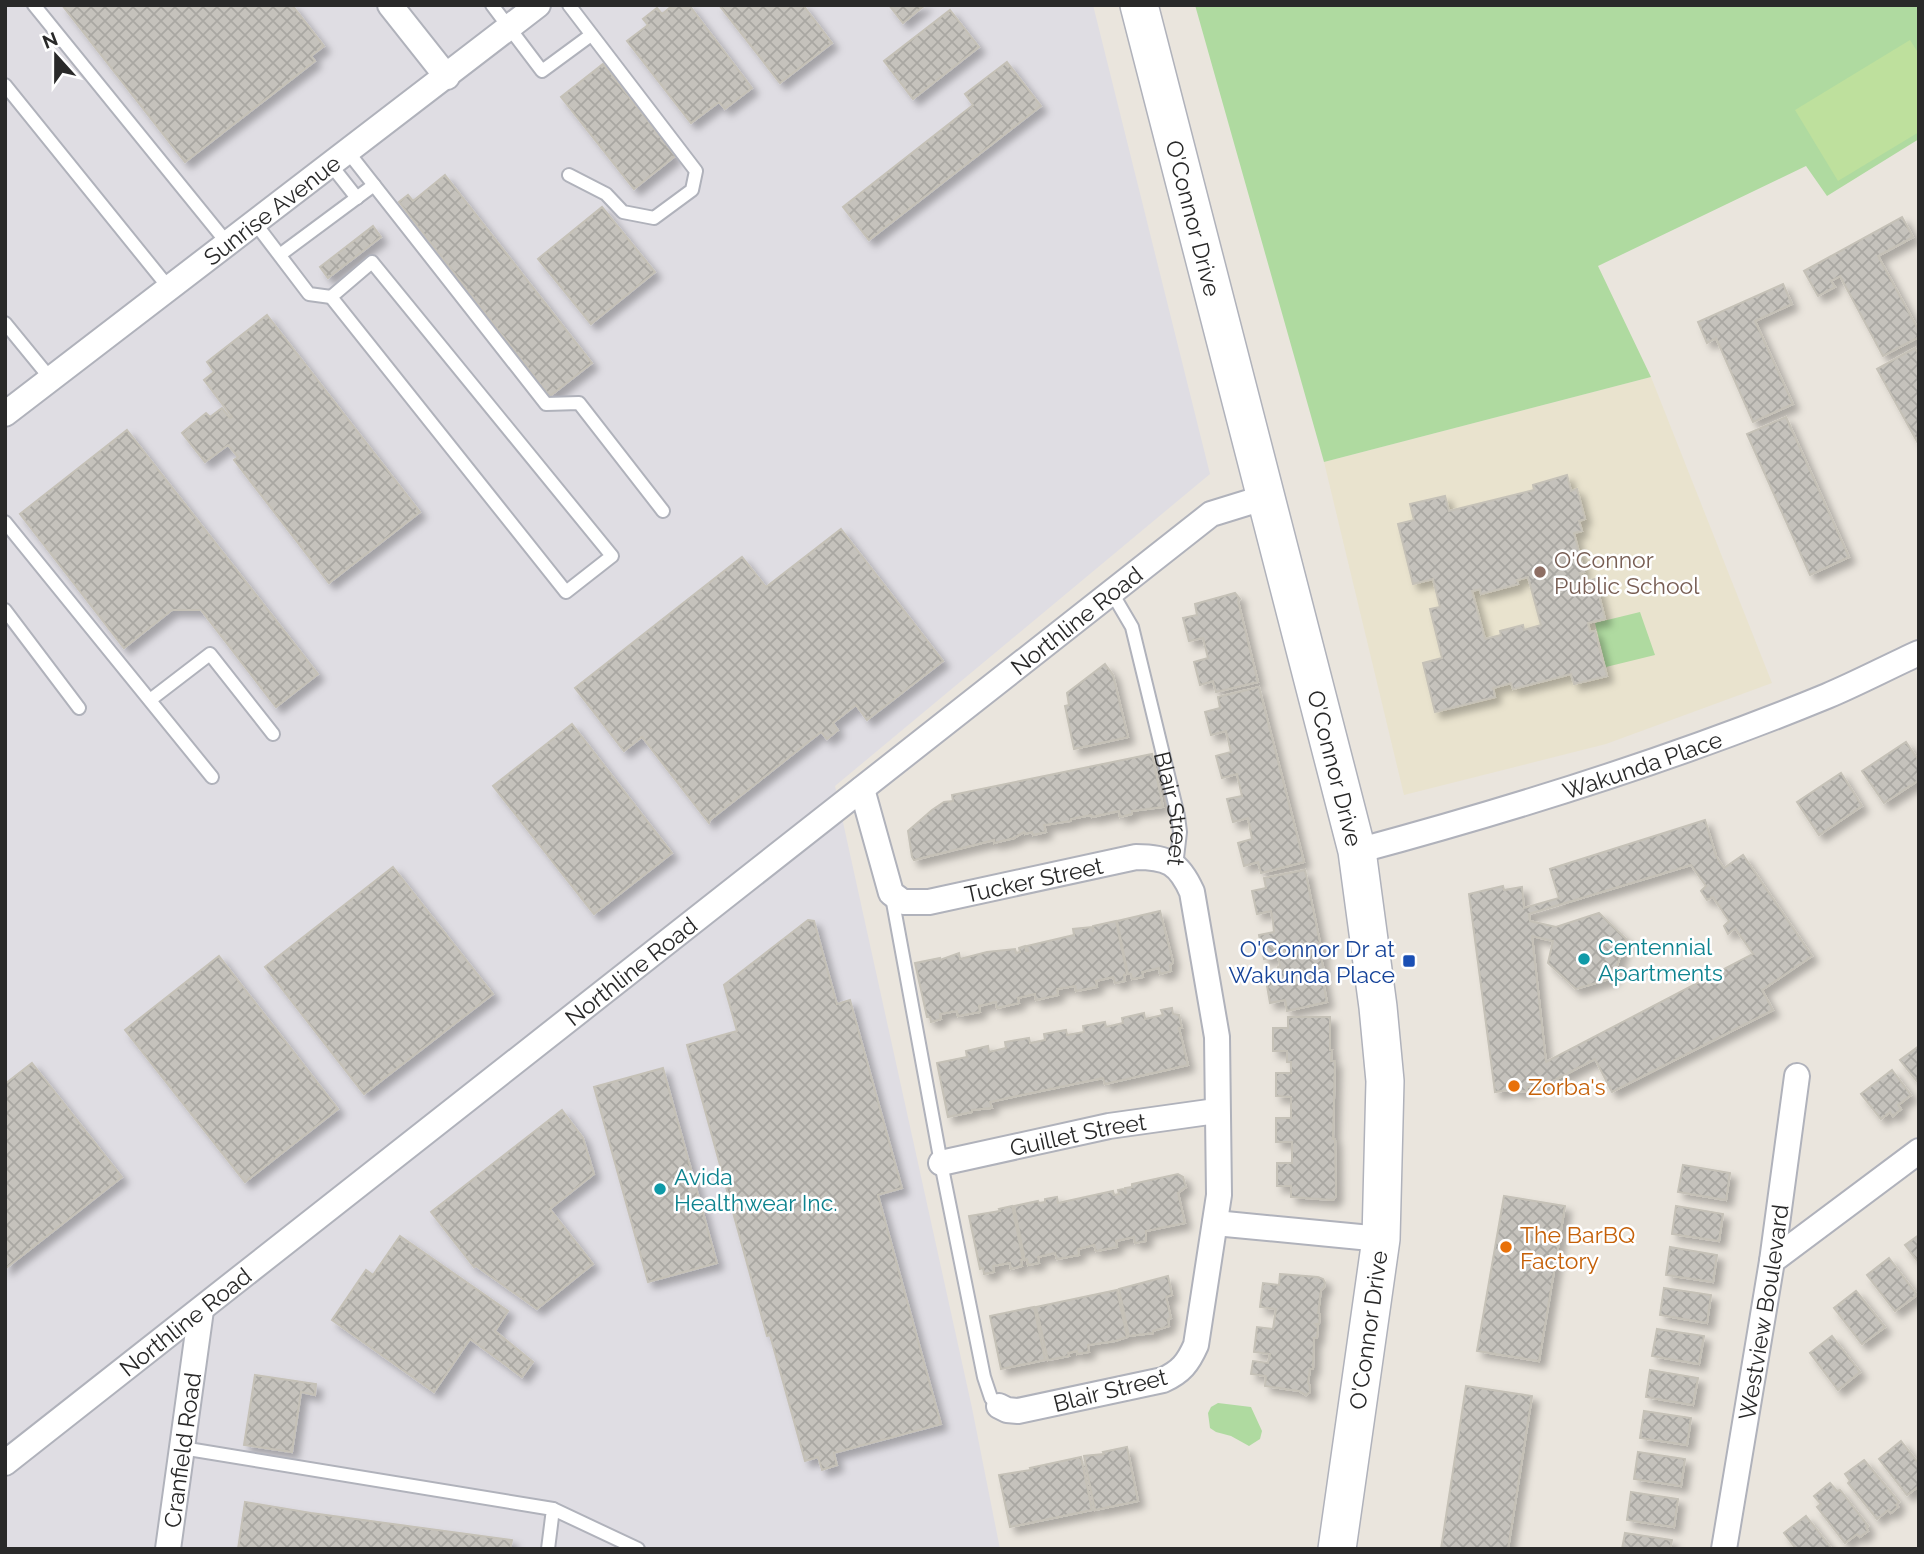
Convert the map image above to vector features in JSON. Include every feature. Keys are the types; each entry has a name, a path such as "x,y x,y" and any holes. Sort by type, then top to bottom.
{"main road":[{"name":"O'Connor Drive","path":"1139,5 1357,851 1378,1007 1385,1081 1381,1239 1337,1549"}],"street":[{"path":"390,5 447,77"},
{"name":"Sunrise Avenue","path":"5,414 538,5"},
{"name":"Northline Road","path":"5,1463 1211,514 1266,498"},
{"name":"Wakunda Place","path":"1357,851 1556,795 1672,756 1829,695 1919,653"},
{"name":"Blair Street","path":"862,789 891,893"},
{"name":"Tucker Street","path":"891,893 903,902 929,902 1136,857 1164,859 1176,866"},
{"name":"Blair Street","path":"999,1406 1018,1411 1163,1380 1177,1374 1186,1365 1196,1345 1219,1195 1217,1037 1192,892 1186,878 1176,866"},
{"name":"Westview Boulevard","path":"1724,1549 1772,1261 1797,1076"},
{"name":"Guillet Street","path":"940,1163 1134,1122 1216,1111"},
{"path":"1772,1261 1919,1151"},
{"path":"1215,1223 1381,1239"},
{"name":"Cranfield Road","path":"168,1549 201,1310"}],"lane":[{"path":"34,5 228,244"},
{"path":"492,5 542,71 591,35"},
{"path":"569,5 696,171 692,190 654,218 623,212 607,194 569,175"},
{"path":"5,85 169,288"},
{"path":"340,159 374,185 546,404 579,402 663,511"},
{"path":"340,159 357,198"},
{"path":"281,254 374,185"},
{"path":"255,223 309,294 331,297 566,592 612,556 372,262 331,297"},
{"path":"5,324 51,379"},
{"path":"5,522 212,777"},
{"name":"Blair Street","path":"1112,593 1132,627 1178,816 1180,832 1176,866"},
{"path":"5,610 79,708"},
{"path":"150,700 210,654 273,734"},
{"name":"Blair Street","path":"891,893 940,1163 984,1377 991,1398 999,1406"},
{"path":"182,1448 553,1509 638,1549"},
{"path":"548,1549 553,1509"}],"shaded area":[{"path":"5,5 1093,5 1210,474 835,786 972,1408 1000,1549 5,1549"},
{"name":"O'Connor Public School","path":"1651,377 1772,683 1606,744 1404,795 1324,462"}],"green space":[{"path":"1195,5 1919,5 1919,139 1827,196 1806,166 1598,266 1651,377 1324,462"},
{"path":"1910,40 1919,54 1919,132 1838,181 1795,110"},
{"path":"1640,612 1655,655 1606,667 1595,623"},
{"path":"1218,1403 1251,1407 1262,1431 1260,1439 1249,1446 1210,1428 1208,1413 1211,1407"}],"building":[{"path":"62,5 292,5 324,46 311,56 315,61 185,162"},
{"path":"673,5 689,5 752,88 725,109 719,102 691,123 627,41 648,25 643,19 657,8 662,14"},
{"path":"719,5 803,5 832,43 780,83"},
{"path":"889,5 925,5 903,23"},
{"path":"950,10 979,47 913,99 884,61"},
{"path":"1007,62 1041,106 869,240 843,207 973,105 965,94"},
{"path":"603,64 675,156 634,189 561,97"},
{"path":"445,175 592,363 550,396 399,202 408,195 413,201"},
{"path":"602,207 655,272 591,324 538,259"},
{"path":"1902,217 1913,237 1878,256 1919,331 1919,337 1883,356 1840,276 1831,281 1835,287 1818,296 1804,271"},
{"path":"373,226 381,237 328,278 320,267"},
{"path":"1783,284 1792,304 1755,321 1793,404 1753,422 1716,338 1707,343 1698,322"},
{"path":"267,315 420,512 329,583 234,460 238,457 228,445 205,462 182,433 206,413 210,417 222,408 232,417 204,380 214,372 207,362"},
{"path":"1915,348 1919,355 1919,445 1877,369"},
{"path":"1786,417 1849,557 1810,575 1747,434"},
{"path":"127,430 318,674 276,707 201,610 172,610 124,648 20,514"},
{"path":"1567,475 1571,491 1577,489 1585,519 1579,521 1582,531 1574,533 1584,572 1580,573 1583,582 1595,579 1605,619 1588,623 1590,632 1595,631 1607,676 1574,684 1571,674 1513,689 1511,683 1493,688 1495,697 1435,712 1423,663 1442,658 1430,609 1440,607 1433,579 1413,584 1398,524 1414,520 1410,504 1445,496 1449,511 1534,490 1533,485","holes":["1528,577 1541,625 1524,630 1523,625 1500,631 1501,635 1485,639 1472,591 1480,589 1481,594 1518,584 1517,580"]},
{"path":"841,529 943,661 867,720 856,705 833,723 838,730 827,739 821,732 709,823 642,737 624,751 575,688 742,557 766,587"},
{"path":"1235,593 1240,599 1238,601 1258,682 1216,692 1213,681 1200,685 1194,662 1208,658 1203,638 1189,641 1183,618 1197,615 1195,604"},
{"path":"1105,664 1113,675 1128,737 1074,749 1065,706 1069,705 1067,693"},
{"path":"1259,687 1304,862 1261,873 1258,862 1244,866 1238,843 1252,839 1248,818 1233,822 1227,799 1242,796 1237,774 1222,778 1216,756 1231,752 1226,731 1211,735 1205,712 1220,708 1218,697"},
{"path":"572,724 672,853 594,914 493,786"},
{"path":"1906,742 1919,761 1919,780 1884,803 1862,771"},
{"path":"1152,754 1163,807 1132,811 1132,814 1120,817 1119,811 1092,817 1091,815 1044,825 1046,832 1033,835 1032,832 1024,832 1014,838 994,843 994,840 914,860 912,857 908,831 944,802 953,801 952,795"},
{"path":"1841,773 1862,806 1819,835 1797,802"},
{"name":"Centennial Apartments","path":"1705,820 1716,856 1724,868 1743,855 1812,956 1762,990 1773,1010 1612,1092 1595,1059 1547,1084 1527,1087 1527,1091 1516,1092 1515,1089 1495,1092 1469,894 1503,886 1504,890 1522,887 1524,908 1559,898 1550,869","holes":["1691,865 1706,886 1701,891 1707,900 1713,897 1729,921 1724,926 1728,934 1735,928 1753,954 1546,1062 1532,936 1553,941 1548,963 1576,989 1613,978 1626,939 1599,913 1556,927 1530,921 1529,914"]},
{"path":"393,867 493,994 364,1094 265,967"},
{"path":"1305,870 1323,957 1324,970 1321,971 1327,1002 1287,1011 1285,1000 1270,1003 1266,980 1280,978 1280,966 1278,956 1264,959 1259,935 1274,932 1273,922 1271,911 1257,914 1252,891 1266,888 1264,878"},
{"path":"1160,911 1173,962 1171,971 1160,974 1159,968 1142,972 1143,977 1132,979 1131,974 1128,974 1117,921"},
{"path":"808,920 814,921 837,1004 850,1000 902,1188 878,1195 941,1424 834,1453 837,1465 822,1470 818,1457 805,1461 770,1335 767,1336 687,1045 737,1031 724,985"},
{"path":"1116,921 1127,974 1124,975 1125,981 1115,983 1113,977 1096,981 1097,987 1076,991 1075,986 1057,989 1058,995 1036,1000 1035,994 1018,998 1019,1003 997,1008 996,1002 979,1006 980,1012 958,1016 957,1011 940,1014 941,1019 931,1022 930,1017 927,1017 915,963 940,960 959,953 960,959 1015,949 1016,953 1020,952 1019,948 1025,946 1028,951 1027,946 1074,935 1073,929 1092,927 1093,932 1093,926"},
{"path":"219,956 338,1109 245,1182 125,1030"},
{"path":"1172,1008 1173,1014 1179,1015 1182,1028 1179,1028 1188,1065 1105,1084 1103,1078 1017,1096 990,1102 992,1108 948,1117 937,1063 967,1057 966,1051 988,1046 989,1052 1006,1048 1005,1042 1029,1038 1030,1043 1045,1040 1044,1034 1066,1030 1067,1035 1084,1032 1083,1026 1105,1022 1106,1027 1123,1023 1122,1018 1144,1013 1145,1019 1163,1015 1161,1010"},
{"path":"1288,1017 1330,1017 1331,1061 1335,1061 1333,1139 1336,1196 1333,1200 1291,1197 1291,1186 1277,1186 1277,1163 1292,1163 1292,1142 1276,1142 1276,1118 1291,1118 1291,1097 1276,1096 1276,1073 1291,1073 1291,1062 1287,1062 1287,1051 1273,1051 1273,1028 1288,1028"},
{"path":"1919,1046 1919,1084 1900,1060"},
{"path":"32,1063 122,1177 5,1269 5,1084"},
{"name":"Avida Healthwear Inc.","path":"663,1068 717,1263 648,1282 594,1087"},
{"path":"1892,1070 1911,1095 1898,1105 1901,1109 1893,1116 1890,1112 1881,1119 1861,1094"},
{"path":"562,1110 583,1138 594,1174 550,1209 593,1264 537,1309 474,1267 431,1212"},
{"path":"1683,1165 1730,1173 1726,1200 1678,1192"},
{"path":"1178,1174 1183,1177 1186,1187 1178,1193 1185,1223 1146,1231 1146,1241 1135,1243 1134,1237 1116,1241 1117,1247 1096,1251 1094,1245 1078,1249 1079,1255 1057,1259 1055,1253 1038,1257 1039,1263 1028,1265 1027,1259 1025,1260 1014,1206 1045,1202 1045,1199 1057,1197 1058,1203 1113,1191 1114,1195 1123,1189 1126,1194 1125,1188 1132,1187 1132,1184"},
{"path":"1504,1196 1565,1206 1539,1361 1477,1351"},
{"path":"1012,1206 1022,1266 1011,1269 1010,1263 993,1266 994,1272 984,1274 983,1268 980,1269 969,1216 1000,1211 999,1209"},
{"path":"1676,1206 1723,1214 1719,1241 1672,1234"},
{"path":"1919,1235 1919,1263 1905,1245"},
{"path":"400,1236 508,1311 495,1331 533,1362 522,1377 470,1339 434,1392 332,1320 366,1270 373,1275"},
{"path":"1670,1247 1717,1255 1713,1282 1666,1275"},
{"path":"1889,1258 1917,1295 1895,1311 1867,1275"},
{"path":"1280,1274 1318,1277 1325,1283 1321,1290 1319,1324 1316,1324 1317,1338 1314,1338 1313,1369 1310,1369 1308,1383 1310,1392 1306,1395 1299,1391 1265,1386 1266,1376 1251,1374 1253,1361 1268,1363 1270,1354 1254,1352 1257,1327 1273,1329 1276,1309 1260,1307 1263,1283 1279,1285"},
{"path":"1168,1276 1172,1295 1166,1297 1171,1318 1168,1319 1169,1326 1153,1333 1129,1336 1119,1289"},
{"path":"1664,1288 1711,1295 1707,1323 1660,1315"},
{"path":"1117,1290 1127,1337 1088,1345 1089,1352 1077,1354 1077,1351 1068,1353 1069,1356 1048,1360 1036,1307"},
{"path":"1856,1291 1885,1327 1862,1344 1834,1308"},
{"path":"1034,1307 1045,1360 1001,1369 990,1316"},
{"path":"1657,1329 1704,1336 1699,1364 1652,1356"},
{"path":"1832,1336 1860,1372 1838,1390 1810,1353"},
{"path":"1650,1370 1698,1378 1693,1405 1646,1397"},
{"path":"255,1375 316,1384 315,1395 301,1392 292,1452 244,1445"},
{"path":"1466,1386 1532,1396 1508,1549 1441,1549"},
{"path":"1644,1411 1691,1418 1687,1445 1640,1438"},
{"path":"1901,1441 1919,1464 1919,1486 1907,1495 1879,1459"},
{"path":"1127,1447 1138,1501 1095,1510 1084,1456 1104,1454 1103,1452"},
{"path":"1638,1452 1685,1459 1681,1486 1634,1479"},
{"path":"1081,1457 1092,1510 1010,1527 999,1475"},
{"path":"1864,1460 1899,1502 1896,1505 1898,1507 1891,1513 1888,1510 1877,1519 1848,1483 1850,1481 1845,1474"},
{"path":"1830,1483 1837,1491 1840,1490 1868,1526 1868,1531 1860,1537 1857,1534 1845,1543 1817,1507 1821,1504 1814,1496"},
{"path":"1631,1492 1678,1499 1674,1527 1627,1520"},
{"path":"245,1502 512,1540 510,1549 238,1549"},
{"path":"1806,1516 1832,1549 1796,1549 1784,1533"},
{"path":"1625,1533 1672,1540 1670,1549 1622,1549"}],"place":[{"name":"O'Connor Public School","path":"1540,572"},
{"name":"Centennial Apartments","path":"1584,959"},
{"name":"O'Connor Dr at Wakunda Place","path":"1409,961"},
{"name":"Zorba's","path":"1514,1086"},
{"name":"Avida Healthwear Inc.","path":"660,1189"},
{"name":"The BarBQ Factory","path":"1506,1247"}]}
